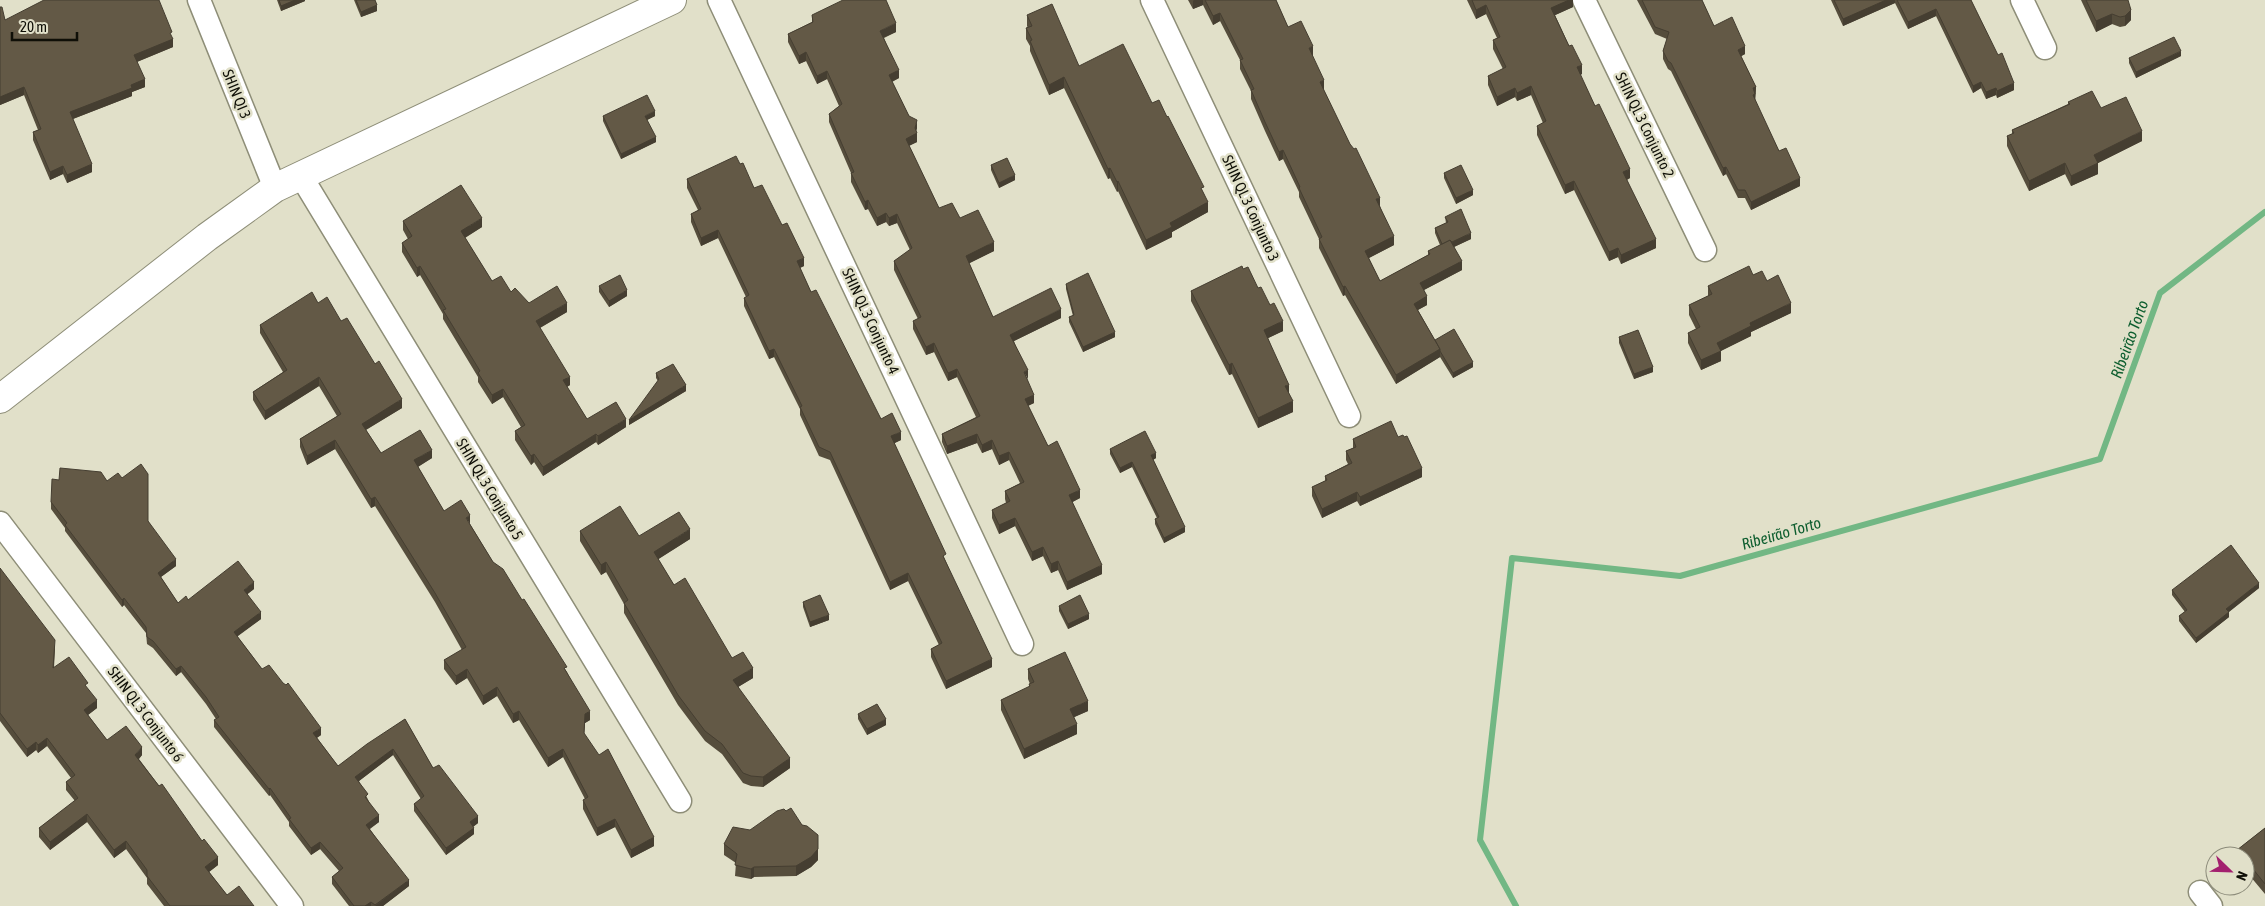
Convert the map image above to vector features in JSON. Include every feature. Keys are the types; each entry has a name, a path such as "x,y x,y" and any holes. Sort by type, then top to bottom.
{"street":[{"name":"SHIN QI 3","path":"199,0 275,188"},
{"path":"0,399 207,237 275,188 672,0"},
{"name":"SHIN QL 3 Conjunto 4","path":"719,0 1022,644"},
{"name":"SHIN QL 3 Conjunto 3","path":"1152,0 1349,416"},
{"name":"SHIN QL 3 Conjunto 2","path":"1584,0 1705,250"},
{"path":"2022,0 2045,48"},
{"name":"SHIN QL 3 Conjunto 5","path":"301,176 680,801"},
{"name":"SHIN QL 3 Conjunto 6","path":"0,523 292,906"}],"building":[{"path":"44,0 159,0 173,39 134,55 145,79 131,85 132,88 70,112 92,164 67,175 63,166 50,172 33,132 41,129 24,87 0,97 0,7 2,7 5,20"},
{"path":"279,0 295,0 281,6"},
{"path":"356,0 375,0 377,5 361,12"},
{"path":"843,0 886,0 896,23 880,31 899,70 889,75 909,116 917,120 915,128 917,133 906,139 939,208 952,203 960,218 978,210 994,242 966,256 993,317 1051,288 1061,309 1010,335 1028,370 1024,372 1034,395 1025,399 1048,446 1057,441 1080,490 1069,495 1102,565 1067,582 1058,561 1051,564 1043,547 1032,552 1015,518 999,525 992,510 1010,501 1005,491 1024,482 1009,452 999,456 992,440 982,445 977,434 947,446 942,434 980,416 957,369 948,373 934,343 926,347 913,321 921,317 894,261 912,248 897,214 889,218 886,213 877,218 868,200 865,202 851,173 854,172 829,114 842,104 827,71 817,76 806,52 799,56 788,34 813,22 812,15"},
{"path":"1205,0 1276,0 1288,27 1301,21 1313,46 1309,48 1324,80 1320,82 1350,144 1354,149 1356,148 1380,198 1376,199 1394,236 1365,251 1380,281 1430,254 1428,251 1450,240 1462,261 1420,283 1427,296 1414,304 1440,349 1396,375 1345,286 1343,287 1319,239 1322,237 1283,150 1279,152 1265,122 1251,90 1254,89 1240,60 1243,59 1220,13 1213,16"},
{"path":"1472,0 1569,0 1551,8 1569,46 1572,45 1582,65 1577,67 1595,106 1599,104 1630,169 1623,172 1656,239 1621,255 1618,248 1609,252 1574,181 1565,185 1537,126 1546,121 1531,86 1517,93 1515,88 1497,97 1488,76 1506,67 1493,40 1500,37 1486,5 1476,10"},
{"path":"1642,0 1702,0 1714,26 1732,17 1745,46 1738,50 1756,87 1753,88 1755,94 1753,95 1779,151 1786,148 1800,178 1751,202 1745,190 1738,190 1726,167 1723,168 1671,63 1663,51 1669,32 1655,27"},
{"path":"1834,0 1886,0 1843,19"},
{"path":"1897,0 1971,0 1998,55 2002,53 2014,83 1997,91 1996,88 1986,92 1981,82 1973,86 1936,9 1908,22"},
{"path":"2086,0 2128,0 2131,10 2125,16 2120,17 2112,14 2096,21"},
{"path":"1052,4 1079,66 1123,44 1152,103 1159,100 1204,187 1201,188 1208,202 1170,223 1172,227 1146,240 1118,181 1110,168 1108,169 1064,77 1049,85 1030,41 1032,40 1026,28 1032,26 1027,15"},
{"path":"2174,37 2181,51 2136,72 2129,58"},
{"path":"2092,91 2101,108 2126,97 2142,131 2094,155 2098,163 2071,176 2065,163 2029,181 2007,136 2014,133 2012,130 2070,104 2068,102"},
{"path":"647,95 655,111 645,116 656,137 621,154 603,116"},
{"path":"736,156 740,164 743,163 754,188 762,185 782,225 787,223 804,258 797,261 811,292 816,290 881,419 892,413 901,432 891,436 946,554 943,556 992,659 946,681 931,649 942,643 908,573 890,582 830,452 819,447 800,407 802,406 774,349 769,351 744,298 749,295 718,230 701,238 691,214 701,209 687,179"},
{"path":"1007,158 1015,175 999,183 991,165"},
{"path":"1461,165 1473,190 1456,198 1444,173"},
{"path":"461,185 482,218 461,231 492,281 501,276 511,292 515,288 529,303 557,286 567,303 536,321 570,377 563,380 587,419 616,402 626,419 598,436 596,434 543,467 534,454 531,456 515,431 525,425 503,389 492,395 478,373 480,371 443,310 446,309 420,266 417,268 402,243 412,236 403,221"},
{"path":"1461,209 1471,233 1452,242 1450,240 1442,244 1435,228 1448,222 1445,217"},
{"path":"1242,266 1243,269 1248,267 1258,288 1261,287 1270,305 1274,303 1283,321 1264,330 1289,385 1285,386 1293,401 1258,418 1232,363 1229,365 1191,291"},
{"path":"1749,266 1753,275 1762,271 1767,281 1778,275 1791,303 1750,323 1751,326 1717,343 1721,351 1701,360 1688,333 1700,327 1689,305 1712,294 1708,286"},
{"path":"1088,273 1115,332 1083,347 1069,317 1074,315 1066,284"},
{"path":"620,275 627,290 609,301 599,286"},
{"path":"312,292 318,303 327,297 341,321 347,318 375,364 379,361 402,399 362,424 381,453 420,430 432,450 414,460 444,511 461,500 470,515 466,518 493,562 503,569 567,667 564,668 590,711 585,714 584,733 599,755 608,749 654,837 631,850 615,819 597,828 583,800 588,797 563,749 548,758 519,711 513,714 497,687 483,696 467,669 456,676 444,660 466,647 435,593 375,497 371,499 335,440 307,456 300,439 341,414 319,377 265,411 253,392 287,370 260,325"},
{"path":"1454,329 1473,362 1453,373 1435,340"},
{"path":"1638,330 1653,367 1634,374 1619,337"},
{"path":"673,364 686,385 629,420 659,379 656,373"},
{"path":"1391,421 1398,437 1407,436 1422,468 1360,497 1357,492 1322,509 1312,487 1327,480 1325,476 1352,463 1346,451 1356,447 1353,439"},
{"path":"1145,431 1156,453 1151,455 1185,527 1164,538 1155,519 1159,517 1132,462 1120,468 1110,449"},
{"path":"141,464 148,474 148,521 176,559 158,573 178,603 186,596 188,600 238,561 254,582 244,590 261,612 234,632 262,669 269,665 283,683 286,685 288,683 321,728 313,733 338,766 405,719 433,768 439,765 478,816 470,822 474,828 446,848 414,804 424,796 393,749 355,777 368,794 365,797 379,815 366,825 409,880 375,905 371,902 365,906 354,906 332,877 343,868 320,842 311,848 289,819 291,818 270,788 214,720 219,717 206,697 181,666 176,669 153,641 147,637 146,627 124,598 122,600 65,525 67,523 51,502 52,479 59,480 60,468 101,472 107,481 118,473 122,478"},
{"path":"620,506 639,536 679,512 690,529 654,552 674,585 685,578 732,658 743,652 753,668 733,680 790,758 763,777 743,773 722,744 705,731 678,695 624,603 628,600 606,562 601,565 580,531"},
{"path":"2231,545 2259,583 2226,609 2229,612 2196,638 2179,616 2187,610 2172,590"},
{"path":"0,568 55,640 53,668 69,657 88,683 85,685 97,700 84,710 107,740 126,726 142,747 135,755 159,786 162,784 202,841 204,839 218,857 205,867 227,895 239,886 254,906 170,906 147,876 147,870 126,841 114,850 87,814 50,842 39,828 78,798 66,782 75,775 47,738 38,745 36,742 27,749 0,713"},
{"path":"820,595 829,615 810,622 803,602"},
{"path":"1080,595 1089,614 1068,624 1059,606"},
{"path":"1065,652 1088,701 1070,709 1077,724 1024,749 1001,700 1030,686 1029,684 1034,682 1028,669"},
{"path":"877,704 886,719 867,729 858,714"},
{"path":"791,808 802,825 807,826 818,835 818,849 811,857 796,866 754,867 751,869 735,865 737,854 724,844 733,827 750,830 777,811 784,809 786,811"},
{"path":"2265,828 2265,884 2255,872 2255,846 2242,846"}],"waterway":[{"name":"Ribeirão Torto","path":"1516,906 1480,840 1512,558 1680,576 2100,459 2160,293 2265,212"}]}
